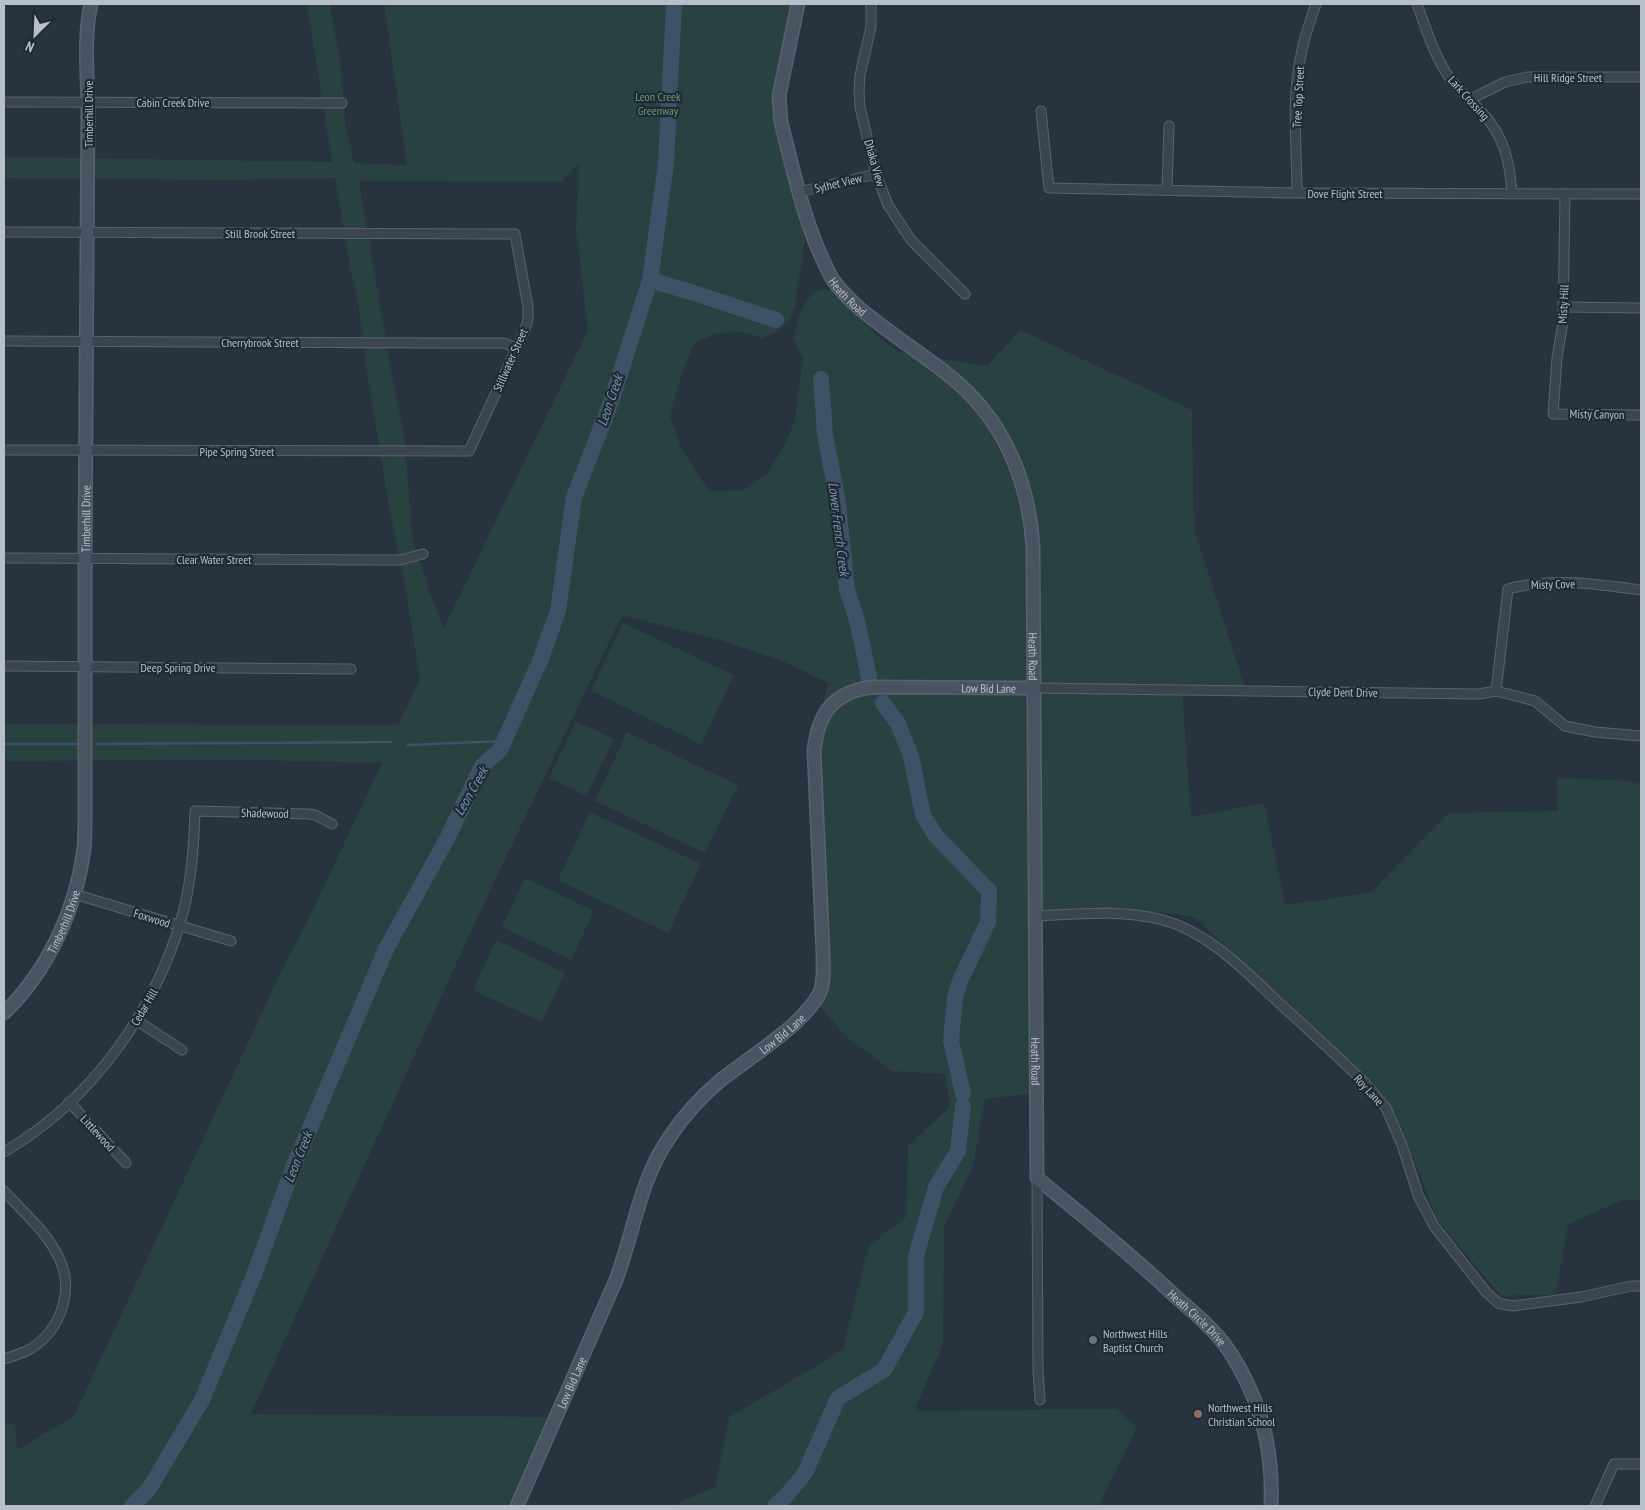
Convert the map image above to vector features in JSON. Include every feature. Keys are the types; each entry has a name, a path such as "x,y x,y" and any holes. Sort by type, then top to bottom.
{"street":[{"name":"Timberhill Drive","path":"4,1013 42,967 57,937 74,894 84,848 88,31 91,4"},
{"name":"Heath Road","path":"798,4 779,96 779,108 808,225 832,279 868,315 958,383 989,417 1013,457 1028,501 1033,556 1038,1360 1040,1400"},
{"name":"Dhaka View","path":"871,4 871,27 860,75 859,90 860,107 876,174 888,205 911,240 965,294"},
{"name":"Tree Top Street","path":"1297,193 1296,97 1298,72 1300,56 1316,4"},
{"name":"Lark Crossing","path":"1417,4 1440,64 1455,85 1488,119 1501,141 1510,165 1512,194"},
{"name":"Hill Ridge Street","path":"1469,100 1505,82 1527,77 1641,77"},
{"name":"Cabin Creek Drive","path":"4,102 342,103"},
{"name":"Dove Flight Street","path":"1041,111 1049,188 1297,193 1641,194"},
{"path":"1167,190 1169,126"},
{"name":"Sylhet View","path":"800,192 876,174"},
{"name":"Misty Hill","path":"1554,414 1556,366 1564,307 1565,194"},
{"name":"Still Brook Street","path":"4,232 515,234"},
{"name":"Stillwater Street","path":"469,452 526,324 528,307 515,234"},
{"path":"1564,307 1641,308"},
{"name":"Cherrybrook Street","path":"4,341 504,343 516,348"},
{"name":"Misty Canyon","path":"1554,414 1641,415"},
{"name":"Pipe Spring Street","path":"4,450 469,452"},
{"name":"Clear Water Street","path":"4,558 400,560 423,554"},
{"name":"Misty Cove","path":"1496,691 1508,589 1527,584 1594,583 1641,590"},
{"name":"Deep Spring Drive","path":"4,666 352,669"},
{"name":"Clyde Dent Drive","path":"1033,688 1479,694 1496,691 1535,701 1565,726 1595,732 1641,736"},
{"name":"Low Bid Lane","path":"517,1506 616,1280 625,1257 637,1208 657,1158 670,1136 705,1094 784,1032 810,1008 820,992 823,981 824,953 814,751 818,727 825,713 832,703 840,697 858,689 1033,688"},
{"name":"Shadewood","path":"195,811 308,814 315,815 332,824"},
{"name":"Cedar Hill","path":"4,1152 30,1136 70,1102 108,1062 146,1005 161,974 184,908 192,867 195,811"},
{"name":"Foxwood","path":"74,894 231,941"},
{"name":"Roy Lane","path":"1035,916 1104,913 1149,917 1195,933 1231,959 1379,1098 1394,1126 1418,1195 1434,1226 1486,1292 1498,1303 1512,1306 1581,1297 1631,1286 1641,1286"},
{"path":"136,1020 182,1050"},
{"name":"Littlewood","path":"70,1102 126,1163"},
{"name":"Heath Circle Drive","path":"1037,1178 1204,1321 1228,1349 1251,1391 1264,1428 1269,1453 1272,1506"},
{"path":"4,1191 47,1238 59,1256 66,1284 65,1299 61,1313 44,1339 18,1355 4,1358"},
{"path":"1595,1506 1614,1464 1641,1464"}],"green space":[{"name":"Leon Creek Greenway","path":"307,4 330,4 341,67 345,122 354,163 407,165 384,4 793,4 776,86 784,159 805,239 795,305 789,322 774,333 762,338 740,332 715,334 695,343 682,372 670,417 682,450 709,491 743,490 766,475 784,447 795,420 803,359 793,338 800,312 812,293 822,289 831,290 875,334 898,352 987,366 1020,330 1192,410 1194,529 1246,691 1182,690 1191,817 1264,803 1285,905 1370,893 1449,813 1558,811 1557,778 1617,780 1641,784 1641,1200 1622,1200 1568,1224 1556,1294 1501,1296 1437,1219 1403,1132 1383,1095 1195,917 1152,912 1035,916 1037,1093 985,1099 973,1166 944,1227 943,1344 914,1411 1117,1409 1137,1428 1099,1505 1101,1506 675,1506 684,1500 715,1487 729,1417 843,1349 869,1246 906,1217 908,1146 950,1106 945,1074 892,1071 844,1035 816,1000 820,992 816,738 828,683 783,661 720,640 625,616 620,619 478,916 251,1414 552,1417 511,1506 4,1506 4,1424 15,1424 17,1450 74,1416 279,976 310,916 382,763 252,760 4,761 4,724 398,725 420,680 407,597 389,507 358,303 335,178 223,180 4,178 4,157 332,162","holes":["579,162 576,230 588,330 444,628 430,593 412,536 405,442 359,181 562,182"]},
{"path":"623,623 734,675 701,744 591,691"},
{"path":"576,721 614,739 586,796 549,778"},
{"path":"627,732 738,785 705,853 595,801"},
{"path":"590,812 701,864 668,933 558,880"},
{"path":"525,878 594,911 571,960 502,927"},
{"path":"496,940 565,973 542,1022 473,990"}],"waterway":[{"name":"Leon Creek","path":"132,1506 149,1489 202,1400 254,1275 293,1168 386,949 448,837 482,766 500,750 540,661 558,611 574,497 611,402 650,280 666,163 674,4"},
{"name":"Lower French Creek","path":"650,280 776,320"},
{"name":"Lower French Creek","path":"821,379 825,434 838,503 847,590 857,620 869,677"},
{"name":"Lower French Creek","path":"883,703 898,724 911,756 923,815 936,836 989,891 988,922 960,981 955,997 951,1041 963,1094"},
{"path":"408,745 504,741"},
{"path":"96,744 391,742"},
{"path":"4,744 77,744"},
{"name":"Lower French Creek","path":"775,1506 805,1473 838,1398 884,1370 916,1312 916,1256 936,1187 958,1151 963,1107"}],"place":[{"name":"Northwest Hills Baptist Church","path":"1093,1340"},
{"name":"Northwest Hills Christian School","path":"1198,1414"}]}
